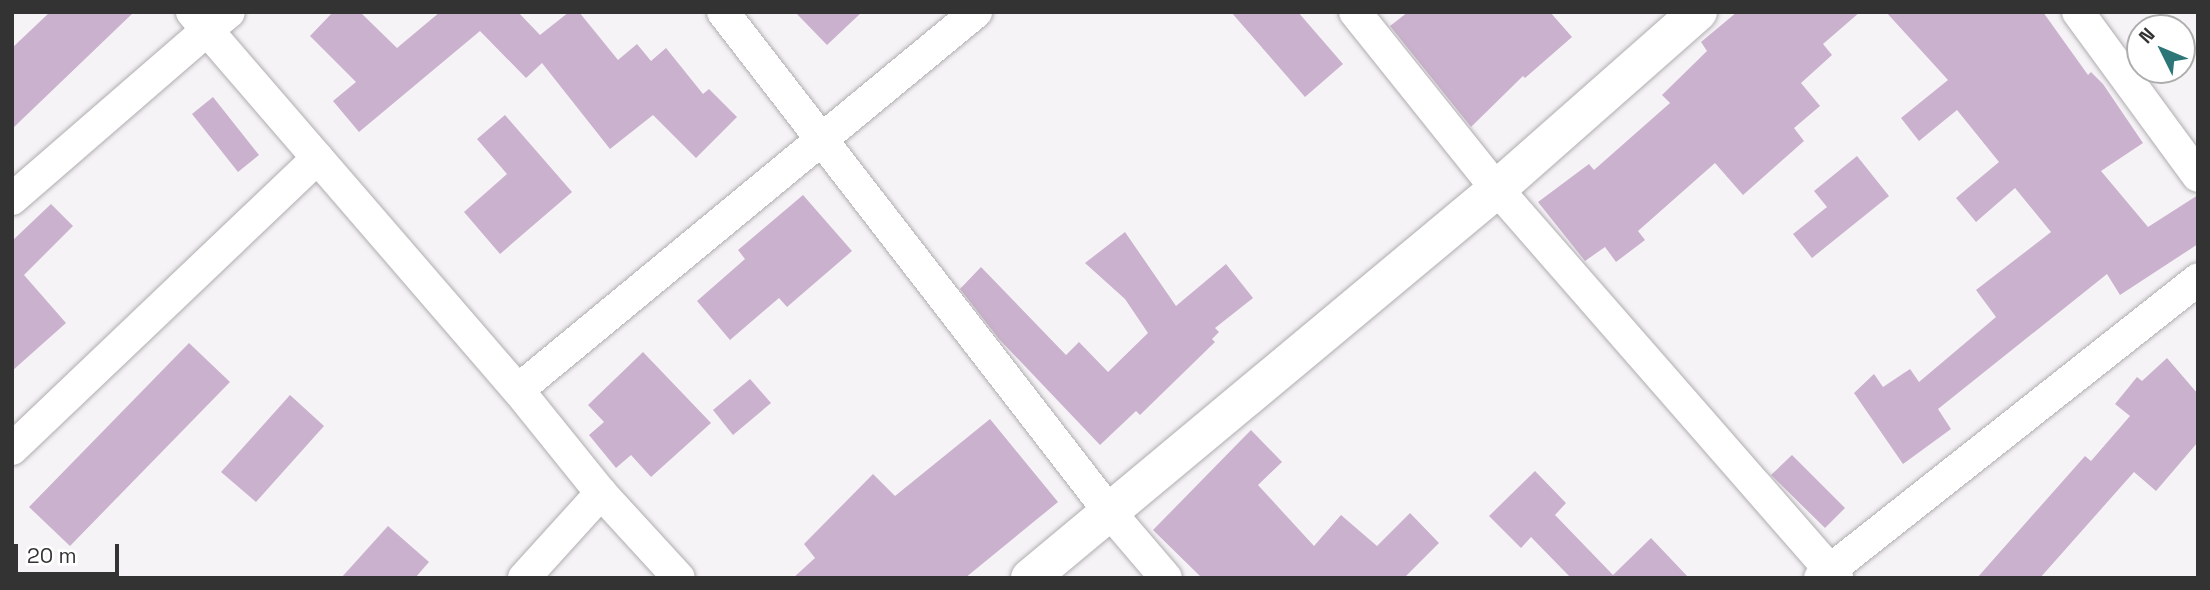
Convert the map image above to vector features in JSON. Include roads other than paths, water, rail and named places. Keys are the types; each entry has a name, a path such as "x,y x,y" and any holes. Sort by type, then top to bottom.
{"street":[{"path":"723,12 1108,510 1166,578"},
{"path":"518,390 976,12"},
{"path":"1355,12 1497,189 1829,575 2198,279"},
{"path":"1030,578 1108,510 1497,189 1698,12"},
{"path":"2078,12 2198,176"},
{"path":"12,199 209,18 318,158 518,390 601,493 679,578"},
{"path":"12,449 318,158"},
{"path":"524,578 601,493"}]}
